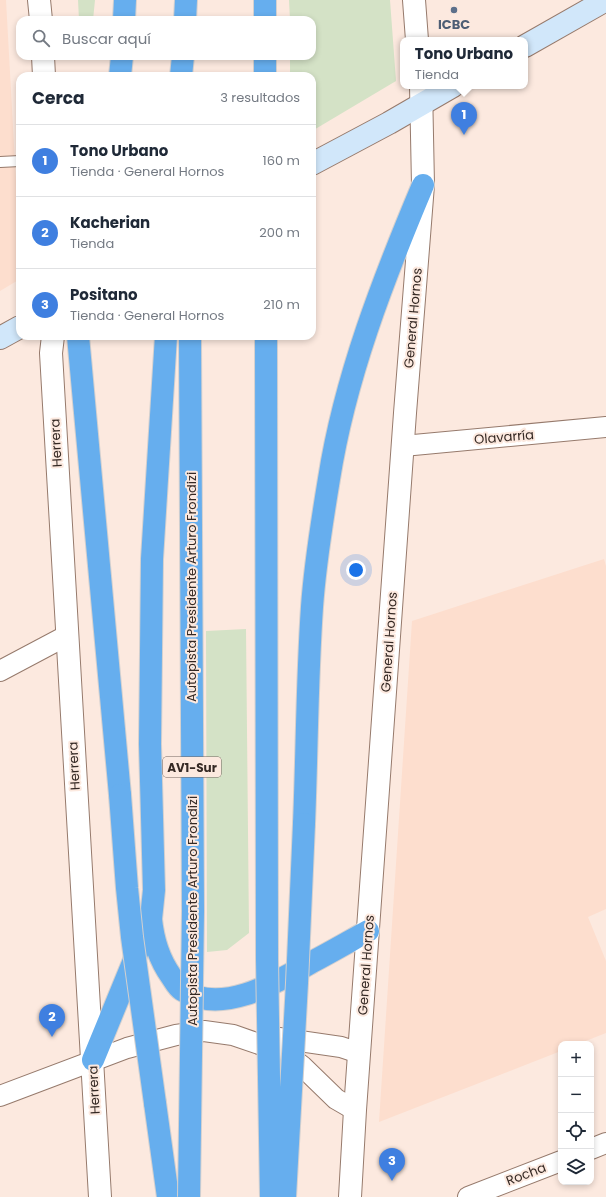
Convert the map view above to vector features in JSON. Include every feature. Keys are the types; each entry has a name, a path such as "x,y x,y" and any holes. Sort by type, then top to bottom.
{"highway":[{"path":"124,16 126,0"},
{"path":"186,16 187,0"},
{"path":"265,0 265,16"},
{"path":"120,72 122,60"},
{"path":"182,72 183,60"},
{"path":"188,60 188,72"},
{"path":"265,60 265,72"},
{"path":"285,1197 297,983 312,606 329,478 341,422 371,315 396,249 423,185"},
{"path":"78,340 120,794 126,888 168,1197"},
{"path":"166,340 152,559 150,744 154,890 151,919 152,932 163,965 180,989 194,996 217,1000 242,996 274,984 368,931"},
{"name":"Autopista Presidente Arturo Frondizi","path":"189,1197 192,911 190,340"},
{"path":"266,340 267,959 271,1197"},
{"path":"93,1060 151,919"}],"main road":[{"path":"528,44 606,0"},
{"path":"316,162 389,123 422,94 441,89"},
{"path":"0,338 16,329"}],"street":[{"path":"40,0 41,16"},
{"path":"414,0 417,37"},
{"path":"43,60 44,72"},
{"name":"General Hornos","path":"350,1197 359,1053 423,185 422,94"},
{"name":"Herrera","path":"52,340 51,352 66,636 88,1007 93,1060 100,1197"},
{"name":"Olavarría","path":"403,446 606,427"},
{"path":"0,671 66,636"},
{"path":"0,1096 127,1048 188,1032 204,1031 233,1035 274,1037 341,1047 359,1053"},
{"path":"233,1035 285,1052 302,1066 336,1099 355,1110"},
{"path":"594,1148 606,1143"},
{"name":"Rocha","path":"468,1197 558,1162"}],"lane":[{"path":"0,162 16,161"}],"shaded area":[{"path":"0,0 6,0 16,181 16,281 0,291"},
{"path":"604,559 606,566 606,909 588,917 606,961 606,1033 586,1041 558,1041 558,1052 379,1122 412,621"}],"green space":[{"path":"78,0 95,0 93,16 79,16"},
{"path":"289,0 390,0 396,81 316,129 316,72 290,72 290,60 316,60 316,16 290,16"},
{"path":"246,629 249,933 227,950 207,952 206,631"}],"place":[{"name":"ICBC","path":"454,10"},
{"name":"Tono Urbano","path":"464,135"},
{"name":"Kacherian","path":"52,1037"},
{"name":"Positano","path":"392,1181"}]}
